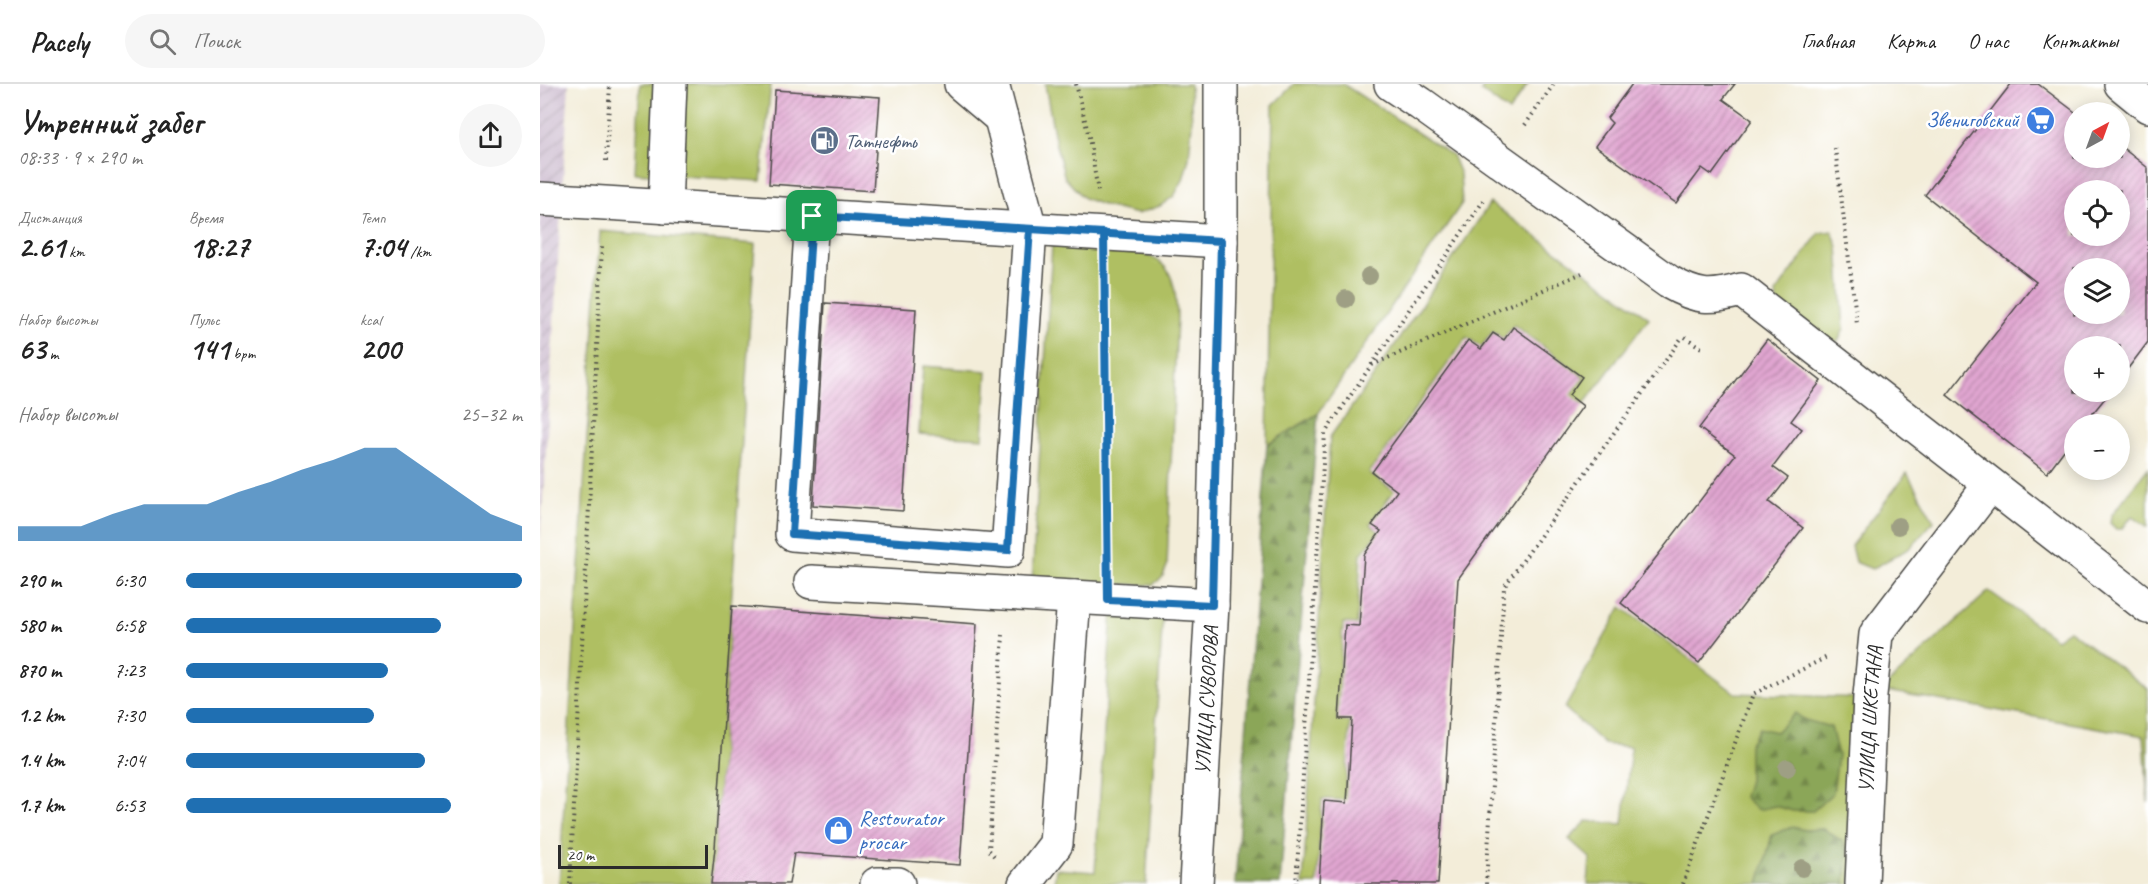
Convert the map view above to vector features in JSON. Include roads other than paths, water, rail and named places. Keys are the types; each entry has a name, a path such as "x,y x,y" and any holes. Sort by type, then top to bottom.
{"street":[{"path":"665,207 670,84"},
{"path":"961,84 1001,118"},
{"path":"812,216 792,534 1008,550 1030,229 992,84"},
{"name":"УЛИЦА СУВОРОВА","path":"1196,884 1212,605 1221,241 1221,84"},
{"path":"1391,84 1428,94 1504,164 1669,282 1691,294 1721,296 1741,290 2148,607"},
{"path":"2121,84 2148,105"},
{"path":"540,200 1221,241"},
{"name":"УЛИЦА ШКЕТАНА","path":"1862,884 1870,696 1876,634 1990,485"},
{"path":"811,582 1212,605"},
{"path":"1025,884 1056,844 1074,597"},
{"path":"877,884 898,884"}],"place":[{"name":"Звениговский","path":"2040,120"},
{"name":"Татнефть","path":"824,141"},
{"name":"Restovrator procar","path":"838,830"}]}
